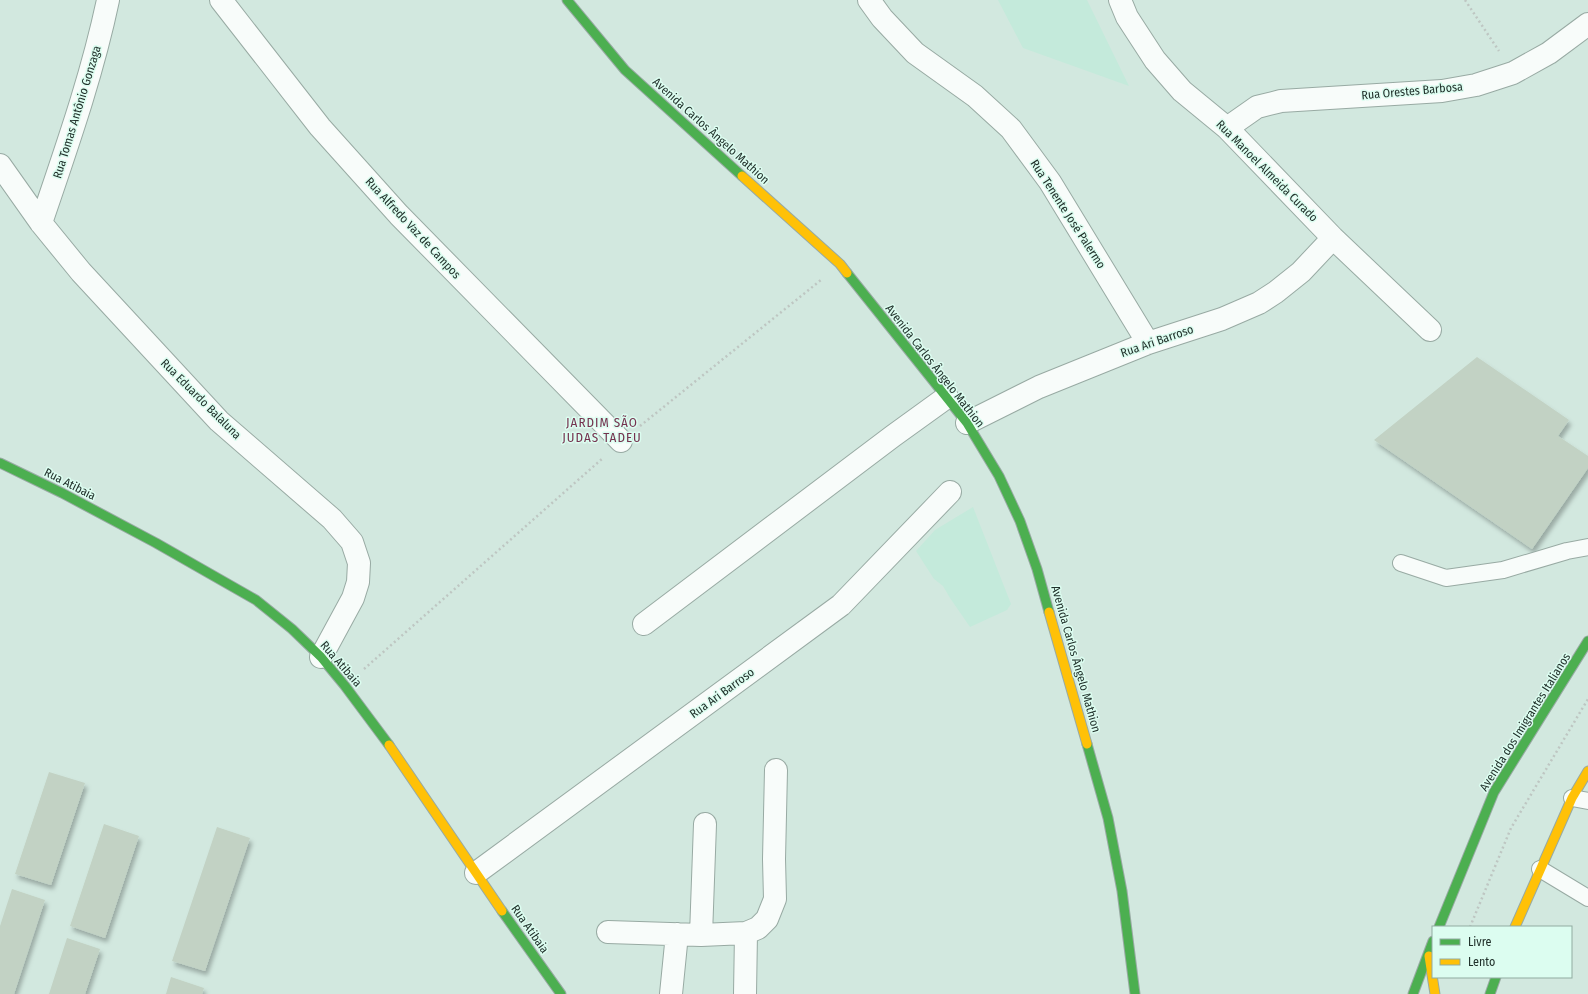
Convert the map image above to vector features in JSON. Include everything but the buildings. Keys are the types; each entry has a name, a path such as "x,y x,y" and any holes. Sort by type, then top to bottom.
{"main road":[{"name":"Avenida Carlos Ângelo Mathion","path":"567,0 625,70 840,264 967,423 999,476 1020,521 1037,569 1108,818 1122,891 1135,994"},
{"name":"Rua Atibaia","path":"0,463 62,493 150,539 256,600 292,629 321,657 345,686 405,766 476,873 561,994"},
{"name":"Avenida dos Imigrantes Italianos","path":"1439,926 1494,792 1588,641"},
{"path":"1515,926 1572,798 1588,771"},
{"path":"1413,994 1432,943"},
{"path":"1428,953 1432,976"},
{"path":"1432,978 1435,994"},
{"path":"1490,994 1496,978"}],"street":[{"name":"Rua Tomas Antônio Gonzaga","path":"41,223 80,107 100,38 108,0"},
{"name":"Rua Alfredo Vaz de Campos","path":"221,0 320,127 399,215 621,441"},
{"name":"Rua Tenente José Palermo","path":"869,0 882,18 915,53 975,96 1010,129 1050,182 1148,343"},
{"name":"Rua Manoel Almeida Curado","path":"1120,0 1127,17 1154,60 1182,91 1227,128 1333,238 1430,330"},
{"name":"Rua Orestes Barbosa","path":"1227,128 1256,107 1281,101 1442,91 1476,85 1513,74 1549,53 1588,24"},
{"name":"Rua Eduardo Balaluna","path":"0,165 41,223 91,283 219,421 332,519 352,542 359,563 358,582 353,598 321,657"},
{"name":"Rua Ari Barroso","path":"967,423 1039,387 1148,343 1222,319 1258,303 1276,292 1301,272 1333,238"},
{"path":"644,624 946,397"},
{"name":"Rua Ari Barroso","path":"476,873 841,606 950,492"},
{"path":"608,932 701,935 746,933 758,928 766,919 775,899 774,859 776,770"},
{"path":"701,935 705,824"},
{"path":"745,994 746,933"},
{"path":"671,994 676,934"}],"lane":[{"path":"1401,563 1446,578 1503,570 1567,551 1588,547"},
{"path":"1572,798 1588,801"},
{"path":"1540,869 1588,898"}],"path":[{"path":"1465,0 1513,74"},
{"path":"345,686 621,441 840,264"},
{"path":"1470,926 1511,828 1588,699"}],"shaded area":[{"path":"998,0 1087,0 1129,86 1023,48"},
{"path":"973,507 1011,604 1007,610 970,627 943,586 934,579 916,551 935,530"}],"traffic: fast":[{"path":"567,0 625,70 742,176"},
{"path":"847,273 967,423 999,476 1020,521 1037,569 1049,612"},
{"path":"0,463 62,493 156,543 256,600 292,629 321,657 345,686 389,745"},
{"path":"1439,926 1494,792 1588,641"},
{"path":"1087,744 1108,818 1122,891 1135,994"},
{"path":"502,911 561,994"},
{"path":"1413,994 1432,944"},
{"path":"1490,994 1496,978"}],"traffic: slow":[{"path":"742,176 840,264 847,273"},
{"path":"1049,612 1087,744"},
{"path":"389,745 502,911"},
{"path":"1515,926 1572,798 1588,771"},
{"path":"1429,956 1432,975"},
{"path":"1432,978 1435,994"}],"district":[{"name":"JARDIM SÃO JUDAS TADEU","path":"602,430"}]}
